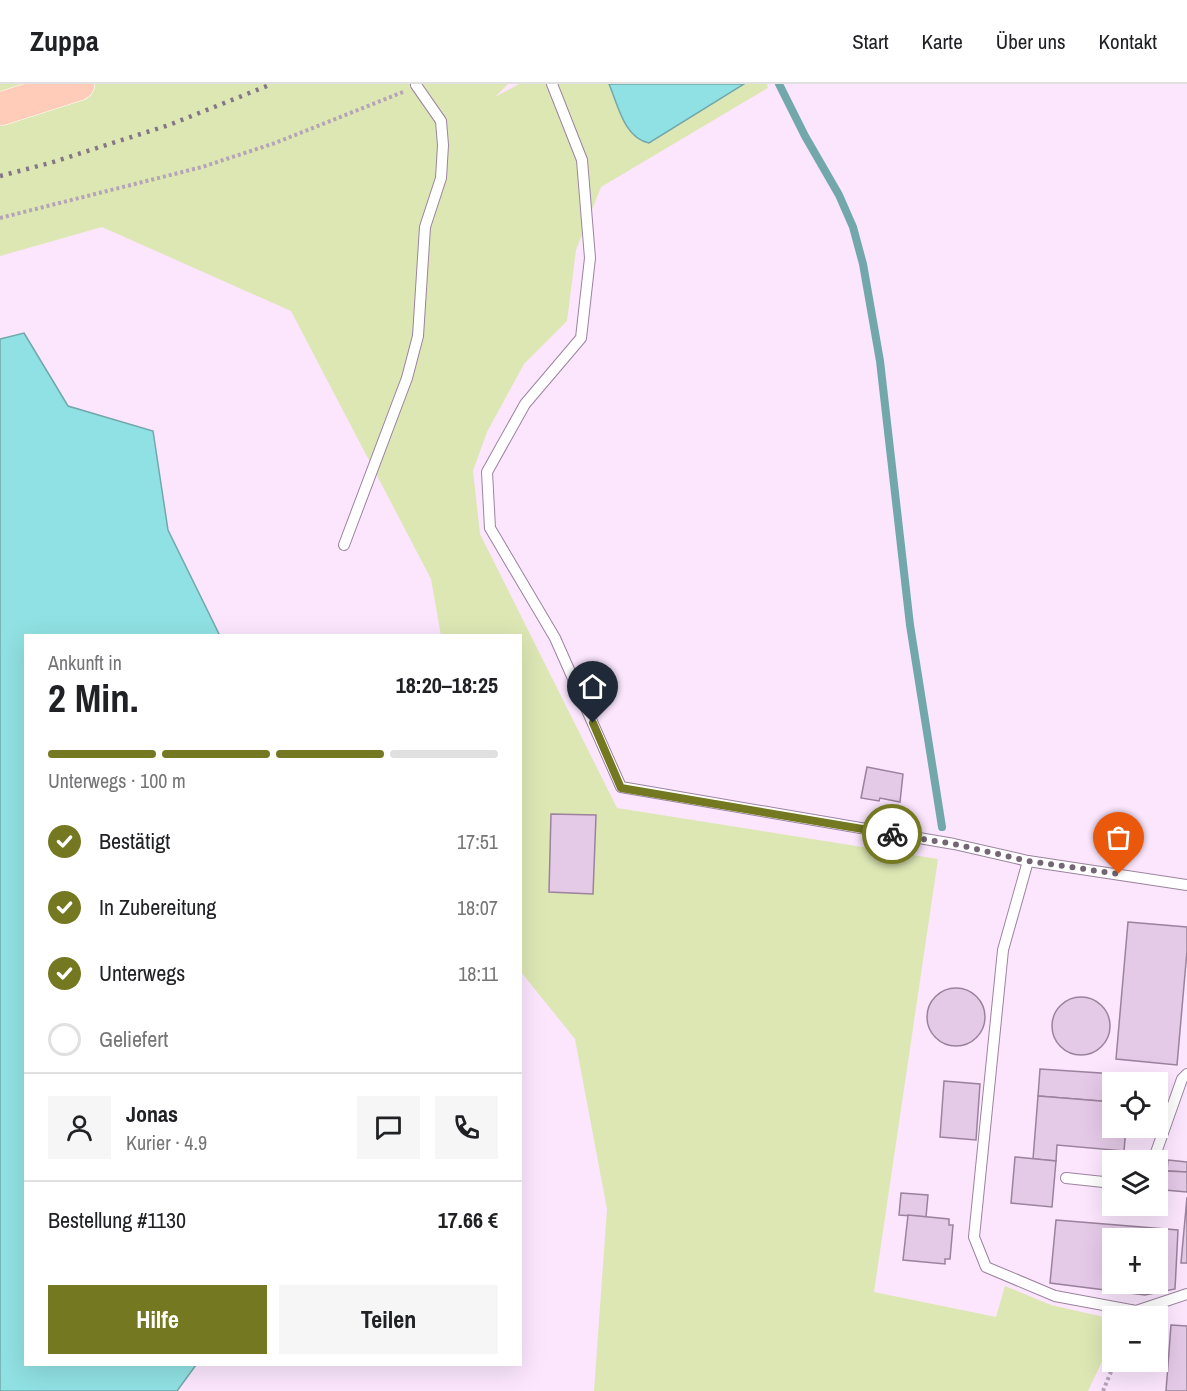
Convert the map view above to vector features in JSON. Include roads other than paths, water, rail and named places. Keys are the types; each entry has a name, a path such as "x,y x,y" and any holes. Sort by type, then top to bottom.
{"main road":[{"path":"0,109 78,84"}],"lane":[{"path":"552,84 582,160 590,258 581,338 525,404 487,472 490,528 555,638 621,788 954,844 1028,861 1187,885"},
{"path":"344,545 407,378 418,336 425,227 441,178 443,145 441,121 416,85"},
{"path":"1028,861 1003,950 974,1238 986,1267 1055,1296 1136,1311 1187,1294"},
{"path":"1157,1150 1182,1080 1187,1074"},
{"path":"1066,1178 1102,1181"}],"waterway":[{"path":"779,84 805,136 839,195 853,227 863,264 880,361 910,625 942,827"}],"railway":[{"path":"0,176 50,163 169,125 272,84"}]}
